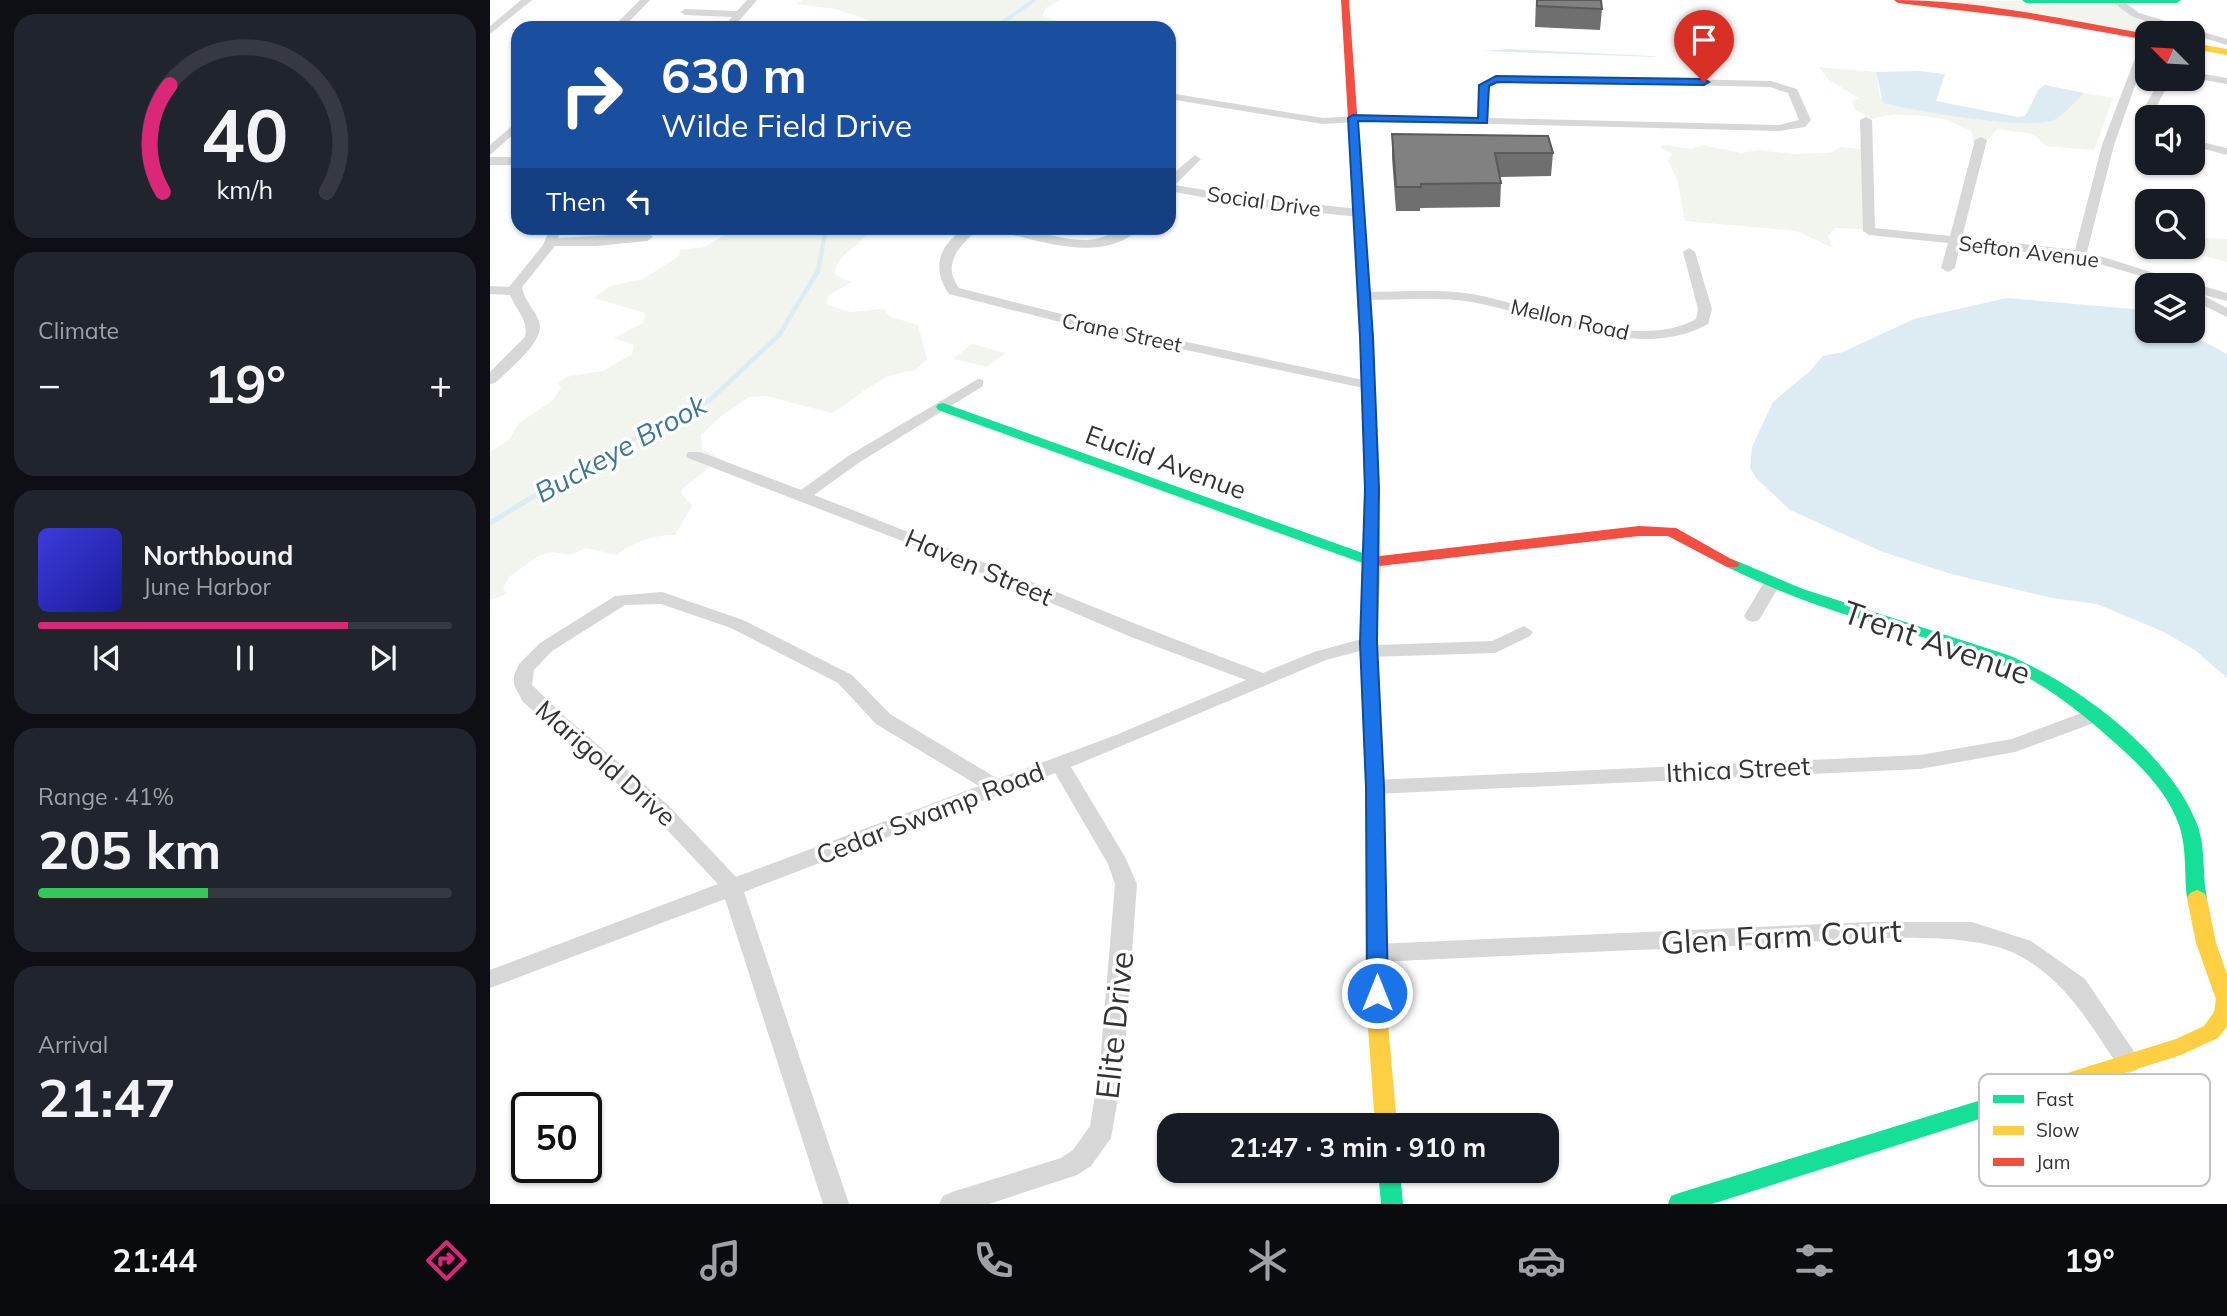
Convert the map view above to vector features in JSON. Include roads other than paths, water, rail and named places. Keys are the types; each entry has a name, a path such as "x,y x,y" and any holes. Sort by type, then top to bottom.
{"main road":[{"path":"1345,0 1368,385 1373,562 1369,647 1375,787 1377,1013 1385,1113"},
{"path":"1898,0 2048,20"},
{"path":"1949,0 2135,35"},
{"path":"2026,0 2177,0"},
{"path":"2205,48 2227,52"},
{"name":"Euclid Avenue","path":"943,407 1373,562"},
{"name":"Trent Avenue","path":"1373,562 1660,530 1685,538 1772,583 1994,655 2045,680 2095,715 2139,753 2158,775 2188,823 2192,838 2192,872 2206,943 2226,999 2224,1016 2211,1032 2181,1046 2094,1074"},
{"name":"Trent Avenue","path":"1679,1204 1979,1110"},
{"path":"1390,1183 1392,1204"}],"street":[{"path":"490,31 527,0"},
{"path":"624,21 645,0"},
{"path":"734,21 752,0"},
{"path":"1338,0 1345,0"},
{"path":"2118,2 2128,11 2227,42"},
{"path":"685,12 739,14"},
{"path":"2080,254 2104,154 2135,72"},
{"path":"2205,77 2227,81"},
{"path":"1176,97 1323,121 1353,118 1779,128 1801,125 1805,120 1793,91 1771,83 1505,78 1484,85 1483,121"},
{"name":"Sefton Avenue","path":"1866,120 1869,231 2080,254 2142,273"},
{"path":"490,152 511,131"},
{"path":"1948,268 1981,140"},
{"path":"2205,146 2227,152"},
{"name":"Social Drive","path":"1176,183 1195,159"},
{"path":"490,161 511,161"},
{"name":"Social Drive","path":"1176,190 1252,202 1359,213"},
{"path":"490,380 532,338 536,330 533,319 521,307 515,291 521,279 552,242 554,235"},
{"name":"Crane Street","path":"965,235 951,247 943,271 945,281 954,291 1046,316 1368,385"},
{"path":"1038,235 1087,244 1108,243 1122,235"},
{"path":"552,242 647,237"},
{"name":"Mellon Road","path":"1364,296 1467,298 1591,328 1639,334 1674,334 1703,321 1705,309 1689,252"},
{"path":"490,290 515,291"},
{"path":"2205,291 2227,297"},
{"path":"2205,301 2227,313"},
{"path":"803,496 855,459 978,383"},
{"name":"Haven Street","path":"694,455 947,552 1137,634 1263,680"},
{"path":"1753,616 1772,583"},
{"name":"Marigold Drive","path":"731,887 702,848 566,731 530,697 523,685 525,668 538,654 570,630 621,600 650,597 678,602 737,624 820,665 845,679 883,719 997,788"},
{"name":"Cedar Swamp Road","path":"490,979 1059,764 1320,656 1369,647 1495,648 1524,632"},
{"name":"Ithica Street","path":"1375,787 1920,762 2015,745 2095,715"},
{"name":"Elite Drive","path":"952,1204 1068,1167 1082,1158 1102,1130 1112,1063 1126,884 1118,863 1059,764"},
{"path":"731,887 836,1204"},
{"name":"Glen Farm Court","path":"1377,953 1870,931 1972,931 2023,947 2077,986 2129,1063"}],"waterway":[{"name":"Buckeye Brook","path":"1005,21 1034,0"},
{"name":"Buckeye Brook","path":"591,461 710,400 779,335 818,271 825,235"},
{"name":"Buckeye Brook","path":"490,523 595,459"}]}
